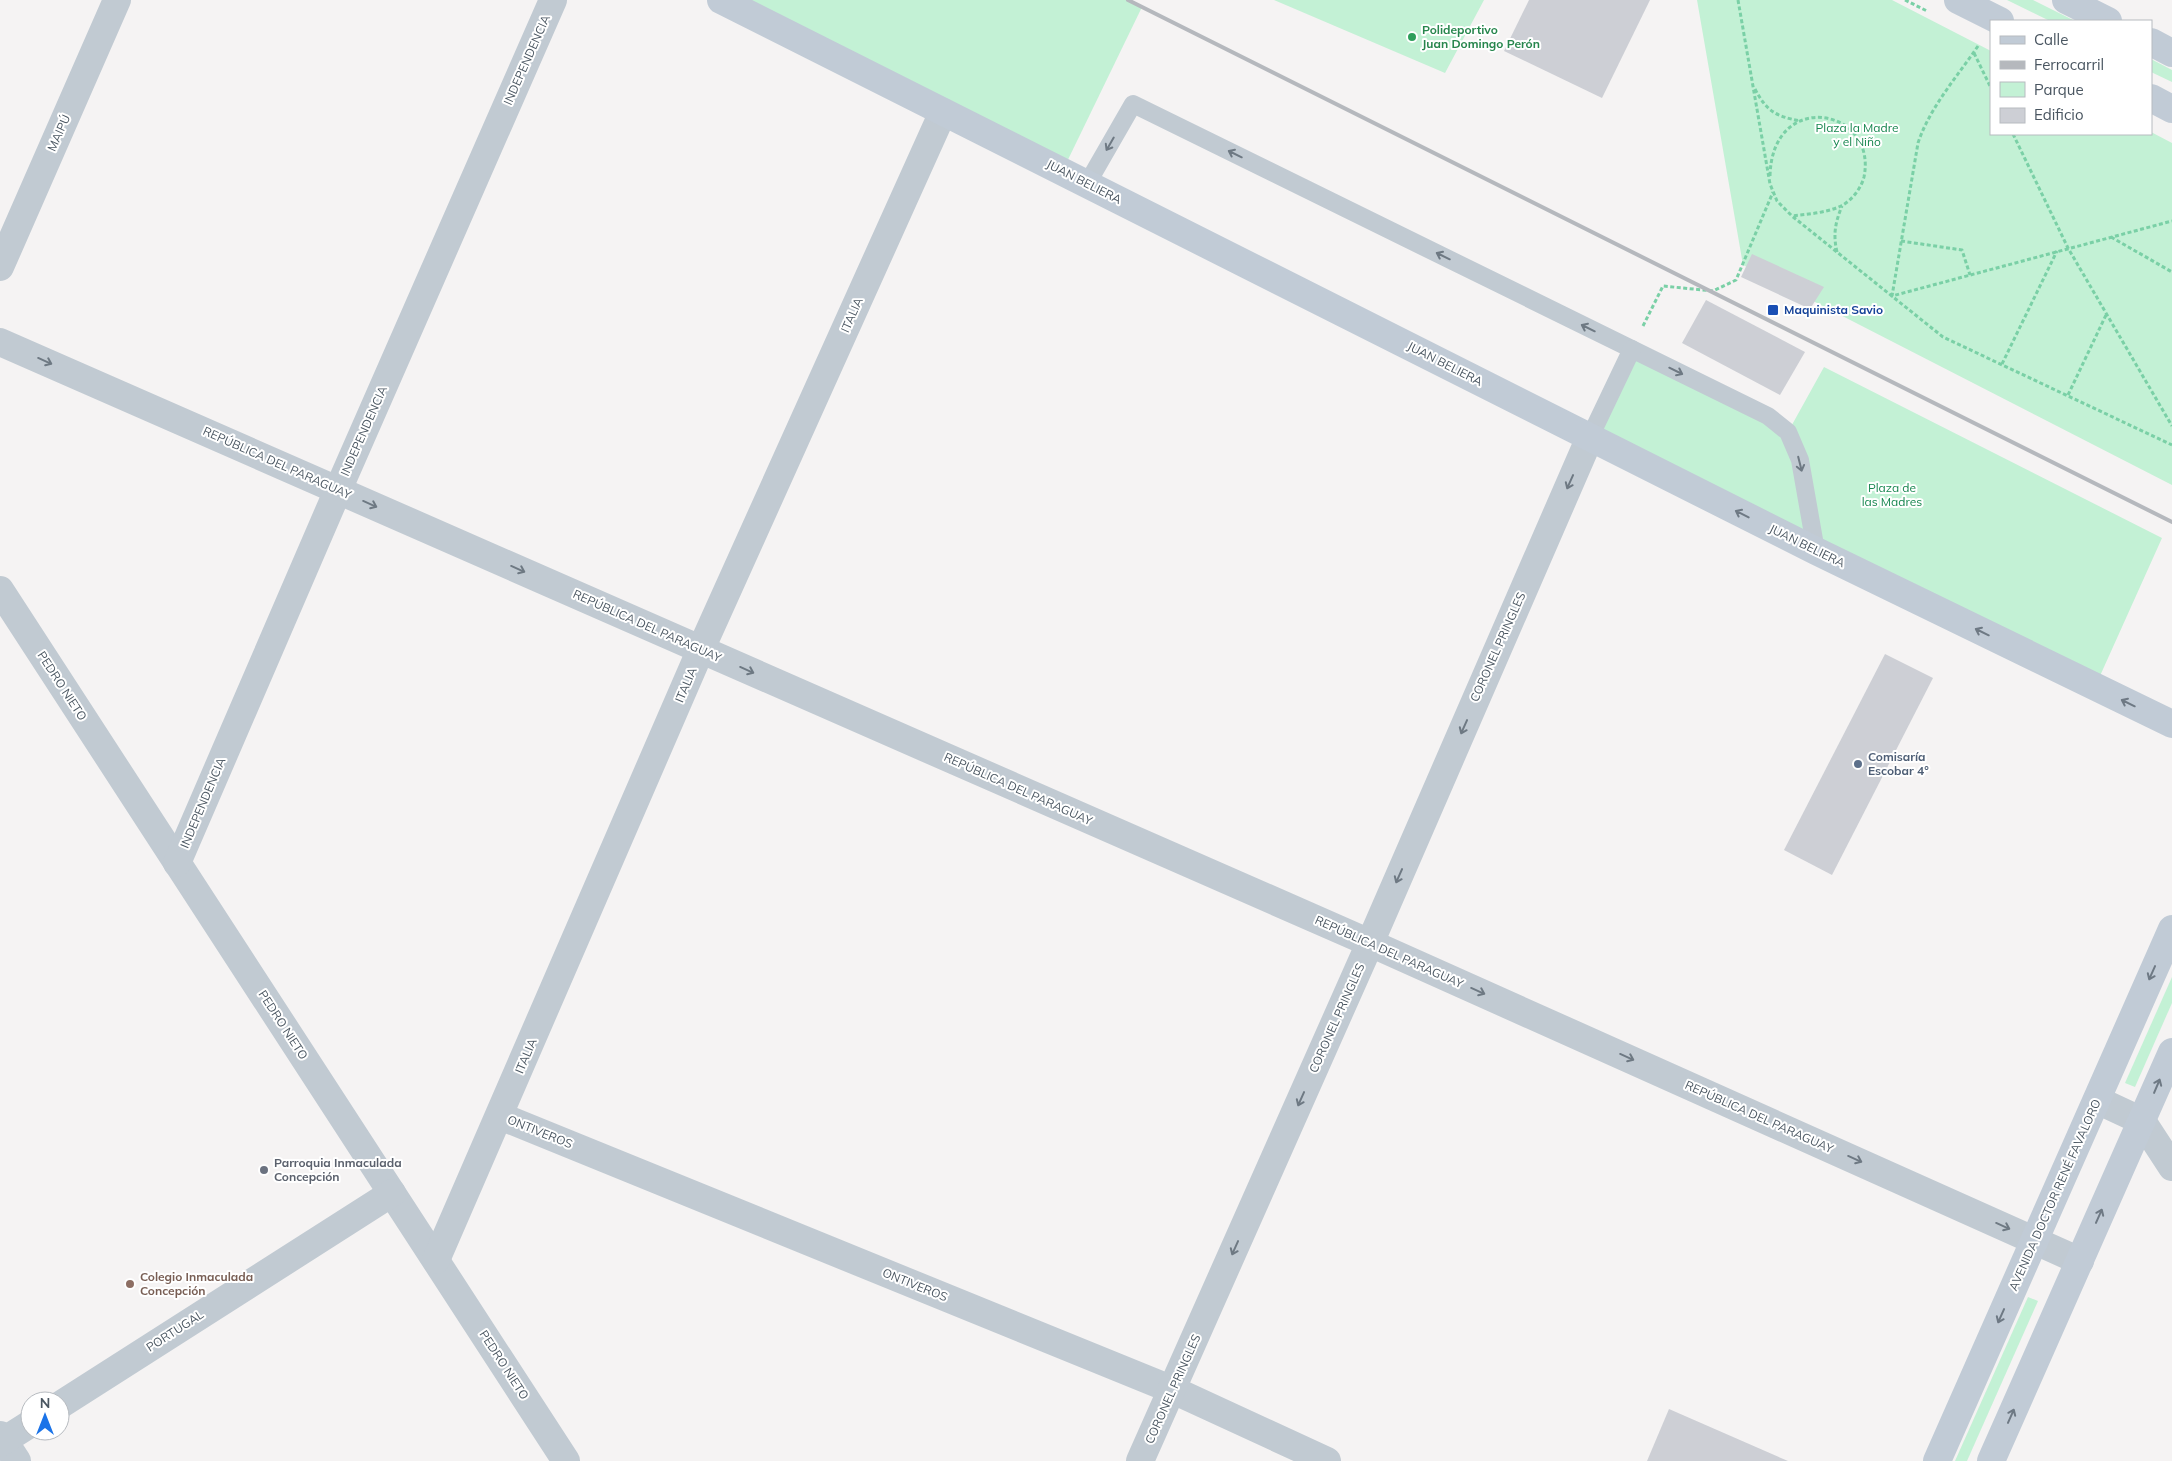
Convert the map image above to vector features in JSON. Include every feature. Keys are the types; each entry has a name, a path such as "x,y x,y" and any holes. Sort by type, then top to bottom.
{"street":[{"name":"MAIPÚ","path":"0,267 117,0"},
{"name":"INDEPENDENCIA","path":"177,863 553,0"},
{"name":"JUAN BELIERA","path":"721,0 1816,551 2172,724"},
{"path":"1958,0 1990,29"},
{"path":"2066,0 2106,20"},
{"path":"2152,43 2172,53"},
{"path":"2152,99 2172,109"},
{"name":"ITALIA","path":"436,1260 701,650 943,112"},
{"name":"REPÚBLICA DEL PARAGUAY","path":"0,342 1370,943 2080,1261"},
{"name":"CORONEL PRINGLES","path":"1140,1461 1370,943 1590,437"},
{"name":"PEDRO NIETO","path":"0,590 566,1461"},
{"name":"AVENIDA DOCTOR RENÉ FAVALORO","path":"1937,1461 2172,929"},
{"path":"1991,1461 2172,1052"},
{"path":"2097,1100 2142,1121 2172,1167"},
{"name":"ONTIVEROS","path":"500,1116 1173,1390 1327,1461"},
{"name":"PORTUGAL","path":"70,1398 392,1193"},
{"path":"5,1445 20,1432"}],"lane":[{"path":"1088,184 1133,104 1768,416 1788,432 1800,460 1816,551"},
{"path":"1590,437 1632,349"}],"path":[{"path":"1738,0 1770,184 1777,201 1792,216 1943,336 2172,444"},
{"path":"1892,296 1918,143 1923,129 1931,114 1990,31"},
{"path":"1974,53 1990,86"},
{"path":"1753,86 1766,107 1774,113 1801,121"},
{"path":"1770,184 1773,149 1780,136 1791,126 1801,121 1819,117 1834,120 1847,127 1858,138 1864,151 1866,166 1863,181 1855,195 1842,206 1827,212 1792,216"},
{"path":"2013,135 2068,248 2172,426"},
{"path":"1632,349 1663,286 1713,291 1736,280 1773,191"},
{"path":"1838,252 1834,239 1834,228 1842,206"},
{"path":"1892,296 2172,220"},
{"path":"2110,237 2172,272"},
{"path":"1901,240 1962,250 1970,275"},
{"path":"2002,364 2057,251"},
{"path":"2068,395 2106,314"},
{"path":"2170,422 2172,417"}],"green space":[{"path":"722,0 1128,0 1142,7 1062,172"},
{"name":"Polideportivo Juan Domingo Perón","path":"1274,0 1484,0 1445,73"},
{"name":"Plaza la Madre y el Niño","path":"1697,0 1892,0 1990,50 1990,135 2152,135 2152,133 2172,143 2172,485 1743,265"},
{"path":"2007,0 2033,0 2073,20 2048,20"},
{"path":"2152,60 2172,70 2172,82 2152,72"},
{"name":"Plaza de las Madres","path":"1632,349 1788,432 1824,367 2162,538 2095,687 1590,437"},
{"path":"2172,977 2172,1003 2135,1087 2125,1083"},
{"path":"2028,1297 2038,1301 1967,1461 1955,1461"}],"building":[{"path":"1529,0 1650,0 1602,98 1504,51"},
{"path":"1752,254 1824,287 1810,309 1741,277"},
{"name":"Maquinista Savio","path":"1706,300 1805,352 1780,395 1682,343"},
{"name":"Comisaría Escobar 4°","path":"1885,654 1933,678 1832,875 1784,850"},
{"path":"1669,1409 1788,1461 1647,1461"}],"railway":[{"path":"1128,0 2172,522"}],"place":[{"name":"Polideportivo Juan Domingo Perón","path":"1412,37"},
{"name":"Maquinista Savio","path":"1773,310"},
{"name":"Comisaría Escobar 4°","path":"1858,764"},
{"name":"Parroquia Inmaculada Concepción","path":"264,1170"},
{"name":"Colegio Inmaculada Concepción","path":"130,1284"}]}
